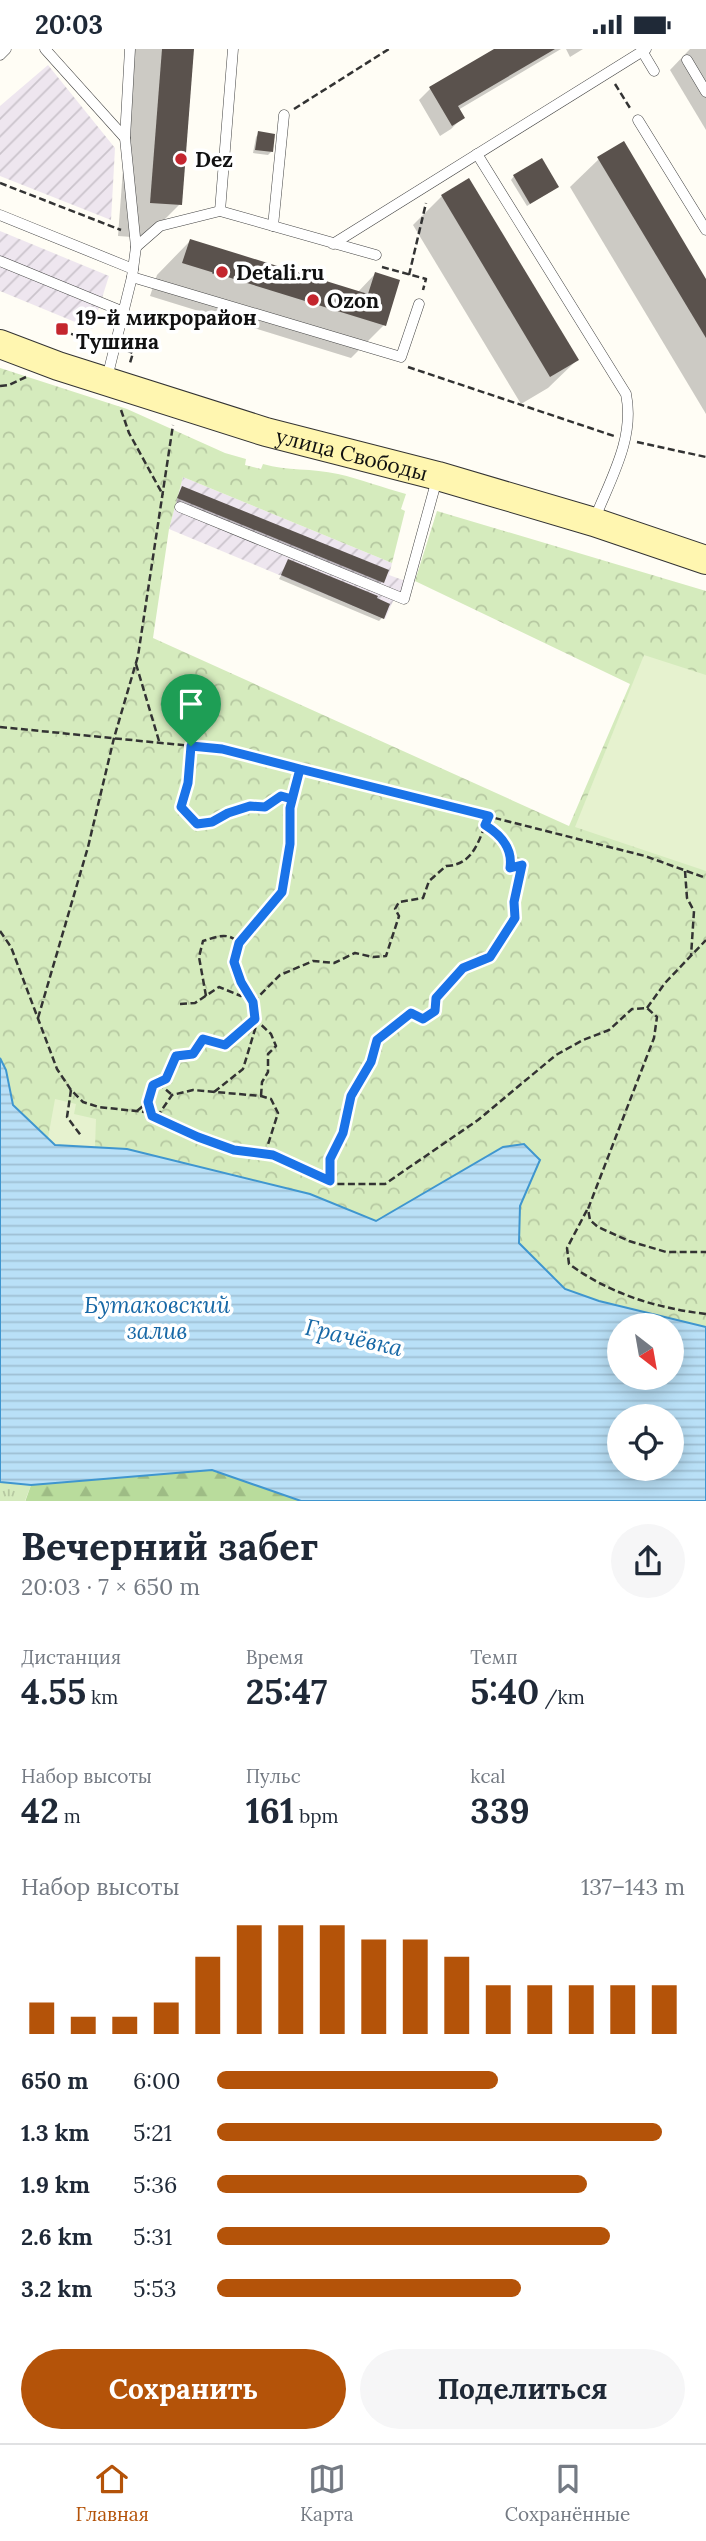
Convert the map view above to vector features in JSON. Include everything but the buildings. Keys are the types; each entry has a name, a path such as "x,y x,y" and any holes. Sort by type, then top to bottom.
{"main road":[{"name":"улица Свободы","path":"0,344 112,392 438,476 594,522 706,559"}],"lane":[{"path":"0,55 6,49"},
{"path":"45,49 125,138"},
{"path":"112,392 136,247 125,138 130,49"},
{"path":"220,211 233,49"},
{"path":"333,243 644,50 654,71"},
{"path":"687,60 706,92"},
{"path":"274,226 284,115"},
{"path":"638,120 706,230"},
{"path":"477,154 626,394 630,413 626,440 594,522"},
{"path":"136,247 160,226 220,211 376,255"},
{"path":"0,215 133,273 401,357 419,304"},
{"path":"0,261 124,312"},
{"path":"180,507 404,599 438,476"}],"path":[{"path":"284,115 389,49"},
{"path":"608,73 638,120"},
{"path":"0,183 133,235"},
{"path":"409,275 431,183"},
{"path":"376,255 374,265 426,279 419,304"},
{"path":"401,357 410,369 626,440 706,457"},
{"path":"0,386 9,385 29,375"},
{"path":"112,392 129,433 163,495"},
{"path":"38,1018 88,847 114,738 136,664 173,425"},
{"path":"136,664 159,743"},
{"path":"0,727 222,749 645,856 706,879"},
{"path":"191,746 188,783 181,807 197,824 212,822 250,806 265,807 281,796 292,799"},
{"path":"214,1093 243,1069 256,1025 253,1002 241,982 234,962 239,943 282,892 290,844 290,808 300,769"},
{"path":"253,1002 280,975 313,961 334,963 355,953 373,957 386,956 399,916 395,909 399,902 423,898 429,881 446,866 456,866 471,857 489,816"},
{"path":"330,1181 330,1159 343,1133 351,1096 371,1062 377,1040 411,1013 423,1019 435,1011 436,998 463,968 490,957 515,918 514,902 522,865 510,868 511,858 502,836 485,825"},
{"path":"685,871 687,898 694,911 691,956"},
{"path":"0,931 11,947 57,1069 83,1102 152,1116 234,1150 273,1155 336,1184 385,1184 478,1120 556,1055 583,1040 610,1030 632,1009 647,1007 665,983 706,940"},
{"path":"206,996 199,957 203,941 225,934 239,943"},
{"path":"180,1004 195,1003 219,987 241,996 247,993"},
{"path":"647,1007 657,1017 654,1038 588,1209 567,1248 569,1264 589,1279 624,1295 667,1309 706,1314"},
{"path":"152,1116 148,1102 153,1085 166,1079 176,1056 193,1054 203,1039 225,1045 255,1019"},
{"path":"255,1019 271,1034 276,1046 268,1054 268,1072 262,1082 261,1096"},
{"path":"158,1083 172,1095"},
{"path":"71,1090 67,1117 82,1137"},
{"path":"157,1118 172,1095 193,1090 254,1094 271,1099 278,1113 265,1154"},
{"path":"136,1111 148,1102"},
{"path":"588,1209 590,1220 598,1227 629,1241 666,1252 706,1252"}],"shaded area":[{"path":"48,65 115,148 111,220 0,176 0,106"},
{"path":"0,231 109,276 92,329 0,291"},
{"path":"183,477 392,563 389,575 411,583 403,600 394,599 385,619 169,529"}],"green space":[{"path":"0,368 127,409 225,453 246,459 245,465 261,469 263,464 328,472 406,494 401,509 405,511 392,563 183,477 169,529 153,638 569,826 630,684 415,581 437,511 706,591 706,1327 684,1322 684,1313 648,1313 599,1301 565,1289 519,1243 520,1206 540,1160 502,1147 376,1221 310,1194 127,1149 55,1145 13,1105 6,1070 0,1058"},
{"path":"644,655 706,675 706,871 575,827"},
{"path":"55,1099 76,1104 74,1114 96,1119 95,1147 55,1145 48,1138"},
{"path":"212,1470 301,1501 25,1501 31,1485"},
{"path":"0,1482 31,1485 25,1501 0,1501"}],"water":[{"name":"Бутаковский залив","path":"0,1058 6,1070 13,1105 55,1145 127,1149 310,1194 376,1221 503,1147 524,1144 540,1160 520,1206 519,1243 565,1289 599,1301 648,1313 607,1313 607,1390 684,1390 684,1322 706,1327 706,1501 301,1501 212,1470 31,1485 0,1482"}],"place":[{"name":"Dez","path":"181,159"},
{"name":"Detali.ru","path":"222,272"},
{"name":"Ozon","path":"313,300"},
{"name":"19-й микрорайон Тушина","path":"62,329"}],"route":[{"path":"191,746 188,783 181,807 197,824 212,822 250,806 265,807 281,796 292,799 300,769 489,816 485,825 502,836 511,858 510,868 522,865 514,902 515,918 490,957 463,968 436,998 435,1011 423,1019 411,1013 377,1040 371,1062 351,1096 343,1133 330,1159 330,1181 273,1155 234,1150 152,1116 148,1102 153,1085 166,1079 176,1056 193,1054 203,1039 225,1045 255,1019 253,1002 241,982 234,962 239,943 282,892 290,844 290,808 300,769 222,749 191,746"}],"water label":[{"name":"Грачёвка","path":"354,1337"}]}
